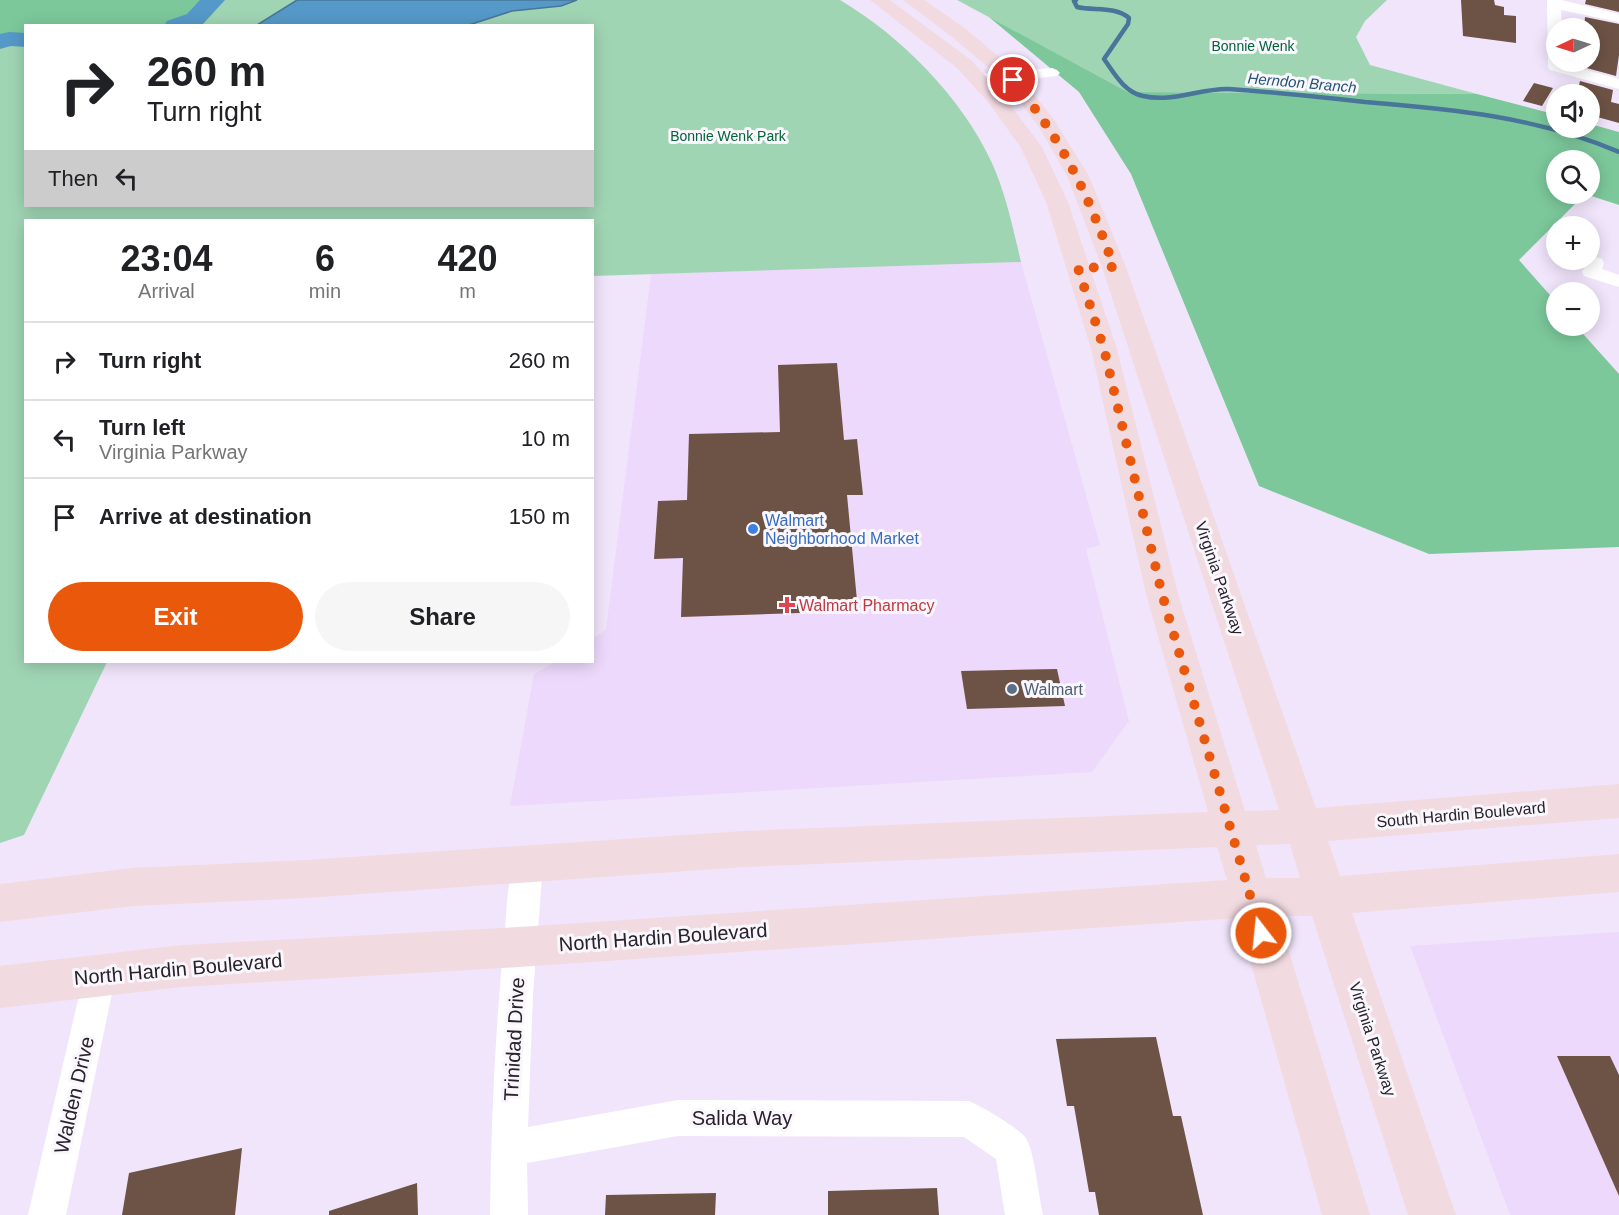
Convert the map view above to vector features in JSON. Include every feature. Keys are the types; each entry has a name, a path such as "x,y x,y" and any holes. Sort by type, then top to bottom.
{"main road":[{"path":"879,0 921,29 964,64 978,79 1017,126 1040,163 1065,223 1104,349 1162,594 1346,1215"},
{"name":"Virginia Parkway","path":"912,0 959,33 1008,75 1048,125 1078,176 1114,267 1327,896 1432,1215"},
{"path":"1078,268 1114,267"},
{"name":"South Hardin Boulevard","path":"1303,826 1619,801"},
{"path":"0,903 133,887 306,879 744,849 1303,826"},
{"path":"1327,896 1619,873"},
{"name":"North Hardin Boulevard","path":"0,987 100,974 194,966 519,947 1251,898 1327,896"}],"street":[{"path":"1619,18 1553,2 1555,67 1619,84"},
{"path":"978,79 1052,73"},
{"path":"1592,270 1591,272 1619,281"},
{"name":"Trinidad Drive","path":"509,1215 508,1148 519,947 528,864"},
{"name":"Walden Drive","path":"47,1215 100,974"},
{"name":"Salida Way","path":"508,1148 678,1118 969,1119 1012,1149 1024,1215"}],"shaded area":[{"path":"1021,262 1100,545 1086,549 1129,721 1092,772 510,806 534,674 553,663 594,663 594,637 606,630 651,274"},
{"path":"1619,932 1619,1215 1510,1215 1410,946"}],"green space":[{"path":"0,0 211,0 176,24 24,24 24,43 0,48"},
{"name":"Bonnie Wenk Park","path":"211,0 840,0 863,14 906,50 927,70 964,114 979,137 996,173 1009,211 1021,262 594,276 594,219 24,219 24,663 107,663 24,835 0,843 0,48 24,43 24,207 594,207 594,24 176,24"},
{"name":"Bonnie Wenk","path":"957,0 1387,0 1365,21 1356,37 1370,65 1477,94 1128,92"},
{"path":"989,17 1128,92 1477,94 1546,112 1546,138 1600,138 1600,127 1619,132 1619,205 1600,199 1600,150 1546,150 1546,204 1575,204 1563,216 1546,216 1546,233 1519,260 1546,291 1546,336 1585,336 1619,374 1619,547 1429,554 1259,486 1131,174 1079,92"}],"water":[{"path":"297,0 577,0 561,6 512,11 472,24 259,24"}],"building":[{"path":"1461,0 1494,0 1495,5 1504,7 1504,15 1516,16 1516,43 1463,36"},
{"path":"1586,0 1619,0 1619,12 1585,4"},
{"path":"1600,20 1619,24 1616,76 1600,72"},
{"path":"1534,83 1546,86 1546,99 1542,106 1523,101"},
{"path":"1600,86 1613,90 1611,102 1619,104 1619,123 1600,118"},
{"name":"Walmart Neighborhood Market","path":"837,363 844,440 857,439 863,495 847,495 858,611 681,617 683,558 654,559 658,501 687,500 689,434 780,432 778,365"},
{"name":"Walmart","path":"1057,669 1065,706 967,709 961,671"},
{"path":"1156,1037 1173,1116 1181,1116 1203,1215 1099,1215 1095,1192 1089,1192 1074,1106 1067,1106 1056,1039"},
{"path":"1557,1056 1610,1056 1619,1075 1619,1196"},
{"path":"242,1148 235,1215 122,1215 129,1173"},
{"path":"417,1183 418,1215 329,1215 329,1211"},
{"path":"937,1188 939,1215 828,1215 828,1191"},
{"path":"716,1193 715,1215 605,1215 606,1195"}],"waterway":[{"path":"181,24 195,19 213,0"},
{"name":"Herndon Branch","path":"1076,0 1074,1 1077,7 1111,10 1129,18 1128,24 1104,59 1125,86 1143,96 1165,98 1229,89 1430,108 1494,116 1557,130 1619,152"},
{"path":"0,42 9,39 24,40"}],"place":[{"name":"Walmart Neighborhood Market","path":"753,529"},
{"name":"Walmart Pharmacy","path":"787,605"},
{"name":"Walmart","path":"1012,689"}],"route":[{"path":"1013,80 1048,125 1078,176 1114,267 1078,268 1104,349 1162,594 1261,933"}]}
